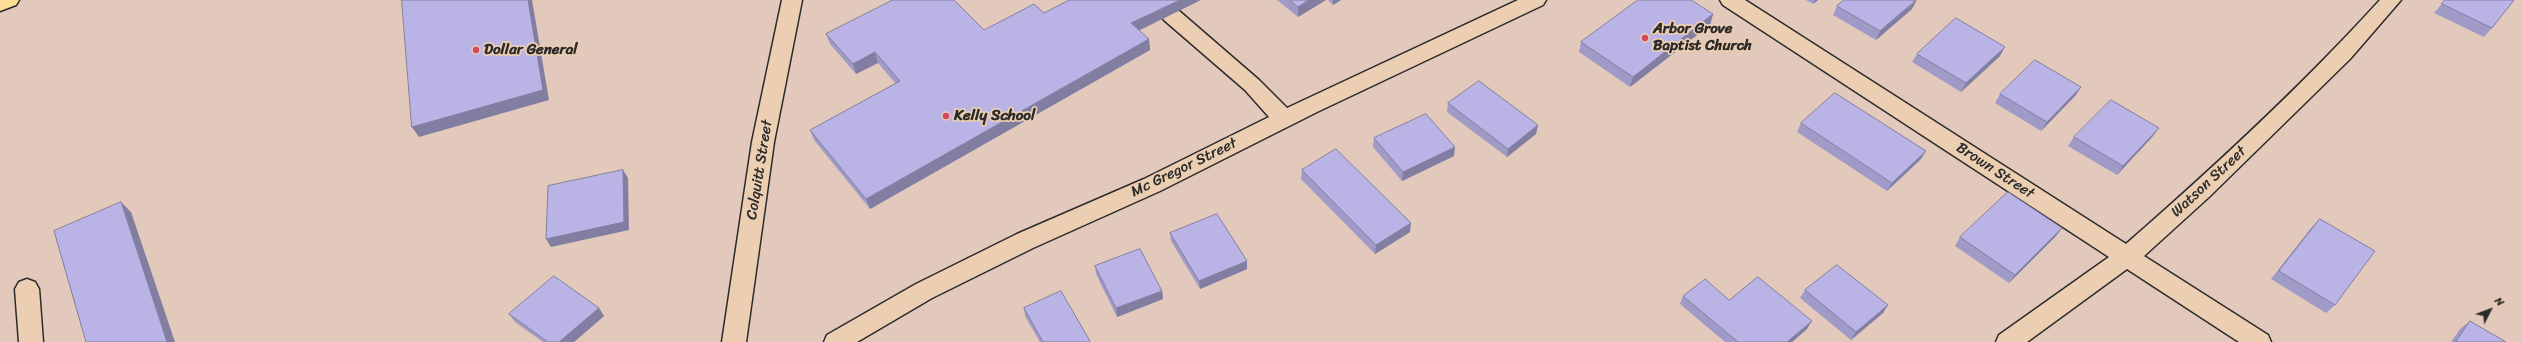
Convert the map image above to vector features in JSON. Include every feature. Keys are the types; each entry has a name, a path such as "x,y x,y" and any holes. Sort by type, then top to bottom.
{"highway":[{"path":"0,4 9,0"}],"street":[{"name":"Colquitt Street","path":"734,342 763,142 792,0"},
{"name":"Mc Gregor Street","path":"836,342 924,291 1025,241 1152,185 1284,119 1536,0"},
{"name":"Brown Street","path":"1730,0 2259,342"},
{"name":"Watson Street","path":"2008,342 2128,256 2201,191 2343,54 2391,0"},
{"path":"1171,15 1252,85 1284,119"},
{"path":"27,289 31,342"}],"building":[{"name":"Dollar General","path":"402,0 528,0 543,90 412,127"},
{"name":"Kelly School","path":"893,0 954,0 984,30 1034,4 1044,13 1069,0 1180,0 1131,23 1149,39 866,199 810,130 900,81 875,52 853,64 826,34"},
{"path":"1290,0 1309,0 1298,7"},
{"name":"Arbor Grove Baptist Church","path":"1638,0 1691,0 1713,14 1633,77 1581,42"},
{"path":"1844,0 1916,0 1880,31 1837,6"},
{"path":"2445,0 2514,0 2492,28 2442,4"},
{"path":"1956,18 2005,47 1966,83 1917,54"},
{"path":"2035,60 2081,87 2047,122 2000,94"},
{"path":"1479,81 1538,125 1508,149 1448,103"},
{"path":"1835,93 1926,151 1892,183 1801,123"},
{"path":"2111,100 2159,128 2123,166 2074,137"},
{"path":"1426,114 1455,147 1403,172 1374,138"},
{"path":"1336,149 1411,223 1376,245 1302,170"},
{"path":"623,170 624,222 546,239 548,186"},
{"path":"2008,192 2062,228 2015,275 1960,237"},
{"path":"121,202 167,342 86,342 54,231"},
{"path":"1217,214 1247,261 1199,281 1170,233"},
{"path":"2320,219 2375,251 2335,305 2279,271"},
{"path":"1140,249 1162,291 1116,308 1095,266"},
{"path":"1837,265 1888,305 1856,332 1805,290"},
{"path":"554,276 599,308 559,342 548,342 509,314"},
{"path":"1758,277 1812,321 1787,342 1738,342 1683,296 1705,279 1729,300"},
{"path":"1061,291 1090,341 1089,342 1043,342 1024,308"},
{"path":"2470,321 2506,342 2456,342"}],"place":[{"name":"Arbor Grove Baptist Church","path":"1645,38"},
{"name":"Dollar General","path":"476,50"},
{"name":"Kelly School","path":"946,116"}]}
